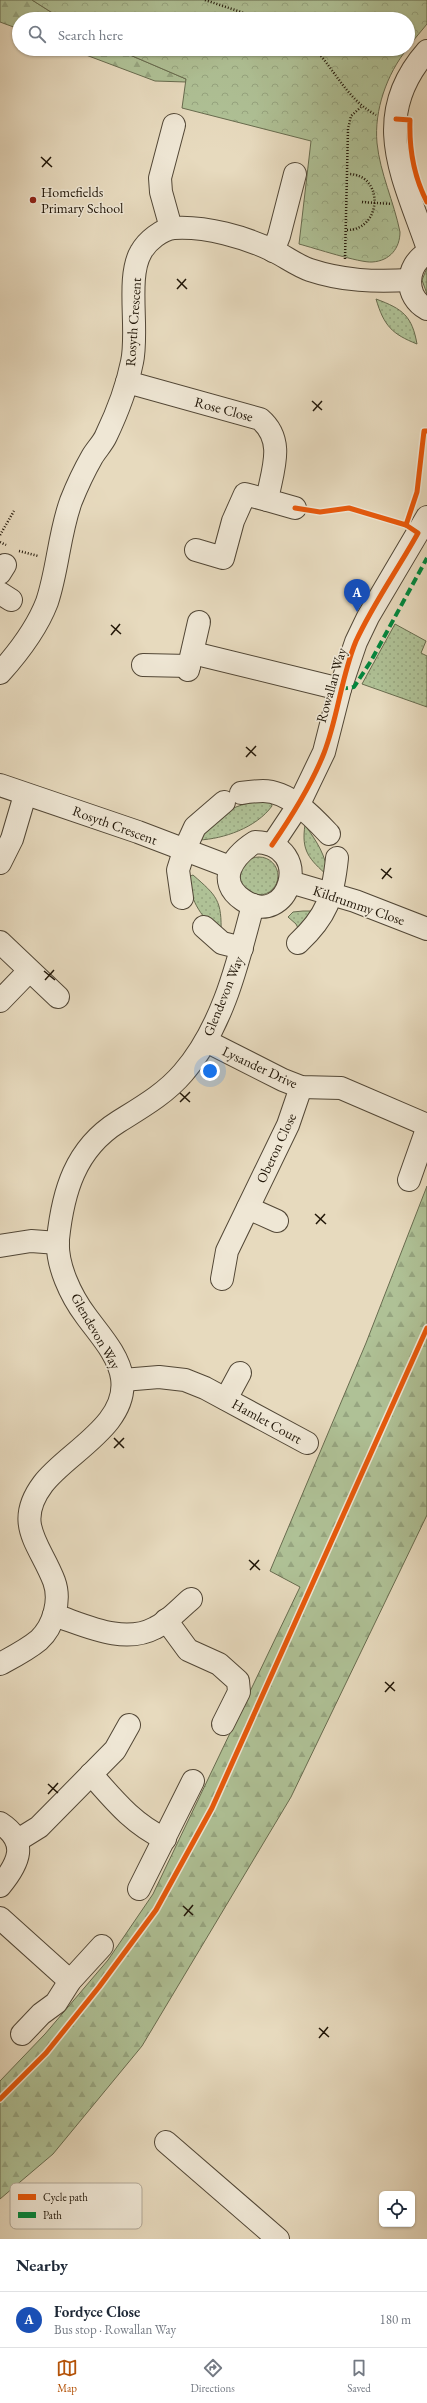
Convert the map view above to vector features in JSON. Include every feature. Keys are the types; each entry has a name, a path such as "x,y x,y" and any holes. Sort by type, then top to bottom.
{"street":[{"path":"427,51 408,78 401,96 394,132 399,168 410,205 427,246"},
{"path":"174,125 160,178 160,192 171,228 202,229 273,251 308,270 343,279 381,282 410,280"},
{"path":"273,251 279,236 295,174"},
{"name":"Rosyth Crescent","path":"0,674 13,658 40,618 54,574 65,521 71,501 92,457 106,437 127,382 134,347 134,283 140,252 148,243 171,228"},
{"path":"427,253 415,263 410,280 415,299 427,310"},
{"name":"Rose Close","path":"127,382 158,392 249,415 260,419 270,427 276,448 267,500"},
{"path":"196,550 223,558 233,521 245,494 295,508"},
{"name":"Rowallan Way","path":"272,845 298,806 324,752 340,689 356,642 368,617 427,517"},
{"path":"190,663 199,622"},
{"path":"143,665 190,663 340,689"},
{"name":"Rosyth Crescent","path":"0,785 138,832 184,851 230,867"},
{"path":"182,898 178,870 184,851 195,827 233,798 264,791 281,796 311,815 329,834"},
{"path":"0,863 12,839 25,794"},
{"path":"254,842 272,845 285,857 290,866 290,882 288,891 274,904 265,906 253,905 242,900 233,891 228,880 230,867 243,850 254,842"},
{"path":"298,943 314,928 327,909 332,895 337,858"},
{"name":"Kildrummy Close","path":"290,882 332,895 427,929"},
{"name":"Glendevon Way","path":"0,1664 40,1639 54,1615 56,1598 54,1582 32,1537 30,1509 44,1482 107,1423 121,1398 123,1380 118,1364 84,1313 61,1267 58,1243 65,1193 78,1162 86,1151 103,1133 169,1088 184,1071 206,1041 224,999 242,948 253,905"},
{"path":"204,927 222,943 242,948"},
{"path":"0,942 58,997"},
{"path":"3,998 29,971"},
{"name":"Lysander Drive","path":"206,1041 283,1080 301,1087 341,1088 427,1125"},
{"name":"Oberon Close","path":"222,1279 227,1251 288,1125 301,1087"},
{"path":"409,1180 427,1130"},
{"path":"248,1208 277,1221"},
{"path":"0,1246 31,1241 58,1243"},
{"name":"Hamlet Court","path":"226,1399 240,1372"},
{"name":"Hamlet Court","path":"123,1380 159,1377 185,1380 226,1399 307,1444"},
{"path":"54,1615 105,1632 129,1636 155,1628 191,1599"},
{"path":"166,1620 188,1650 219,1664 238,1681 239,1692 223,1724"},
{"path":"18,1840 39,1827 116,1750 129,1724"},
{"path":"91,1774 126,1814 147,1830 164,1839"},
{"path":"139,1889 193,1781"},
{"path":"0,1823 18,1840 19,1851 14,1865 0,1886"},
{"path":"0,1918 70,1981"},
{"path":"22,2034 41,2014 56,2003 70,1981 102,1946"},
{"path":"166,2142 278,2239"}],"path":[{"path":"204,0 241,12"},
{"path":"321,56 336,74 347,92 361,107 376,115 396,119"},
{"path":"343,279 347,230 348,129 351,116 361,107"},
{"path":"347,230 354,230 364,224 373,212 376,203 369,183 361,176 348,174"},
{"path":"362,202 410,205"},
{"path":"0,535 14,511"}],"green space":[{"path":"0,0 32,0 51,12 12,12 12,26 0,22"},
{"path":"32,0 427,0 427,24 415,39 415,12 51,12"},
{"path":"89,56 132,56 186,79 186,82 155,81"},
{"path":"132,56 402,56 393,70 383,93 377,131 377,143 381,165 400,232 400,238 393,253 378,261 366,262 299,244 311,141 182,108 186,79"},
{"path":"427,268 427,294 422,280"},
{"path":"376,299 393,306 405,315 409,320 415,334 417,344 401,337 390,328 382,316"},
{"path":"395,624 426,641 421,653 427,656 427,707 362,684"},
{"path":"262,801 271,802 272,806 265,814 248,826 228,835 199,840 212,824 226,812 241,805"},
{"path":"305,825 323,855 328,876 316,865 308,854 304,842"},
{"path":"255,857 263,857 273,862 277,869 277,883 273,890 263,895 255,895 245,890 243,887 240,880 240,872 245,862 248,860"},
{"path":"193,875 208,888 219,906 221,934 208,922 198,909 192,895 188,877"},
{"path":"320,911 300,932 296,924 288,917 293,912"},
{"path":"427,1186 427,1515 291,1797 142,2046 53,2154 19,2183 10,2183 10,2191 0,2199 0,2081 45,2034 108,1960 153,1894 300,1587 270,1571 366,1343"}],"marked path":[{"path":"340,689 354,687 371,661 427,558"}],"cycle path":[{"path":"396,119 410,120 410,142 413,162 422,192 427,202"},
{"path":"295,508 320,512 349,508 406,525 417,492 424,431 427,431"},
{"path":"272,845 301,800 324,753 356,641 370,614 418,533 406,525"},
{"path":"0,2099 46,2053 99,1987 156,1910 212,1808 427,1328"}],"place":[{"name":"Homefields Primary School","path":"33,200"},
{"name":"Fordyce Close","path":"357,612"}]}
